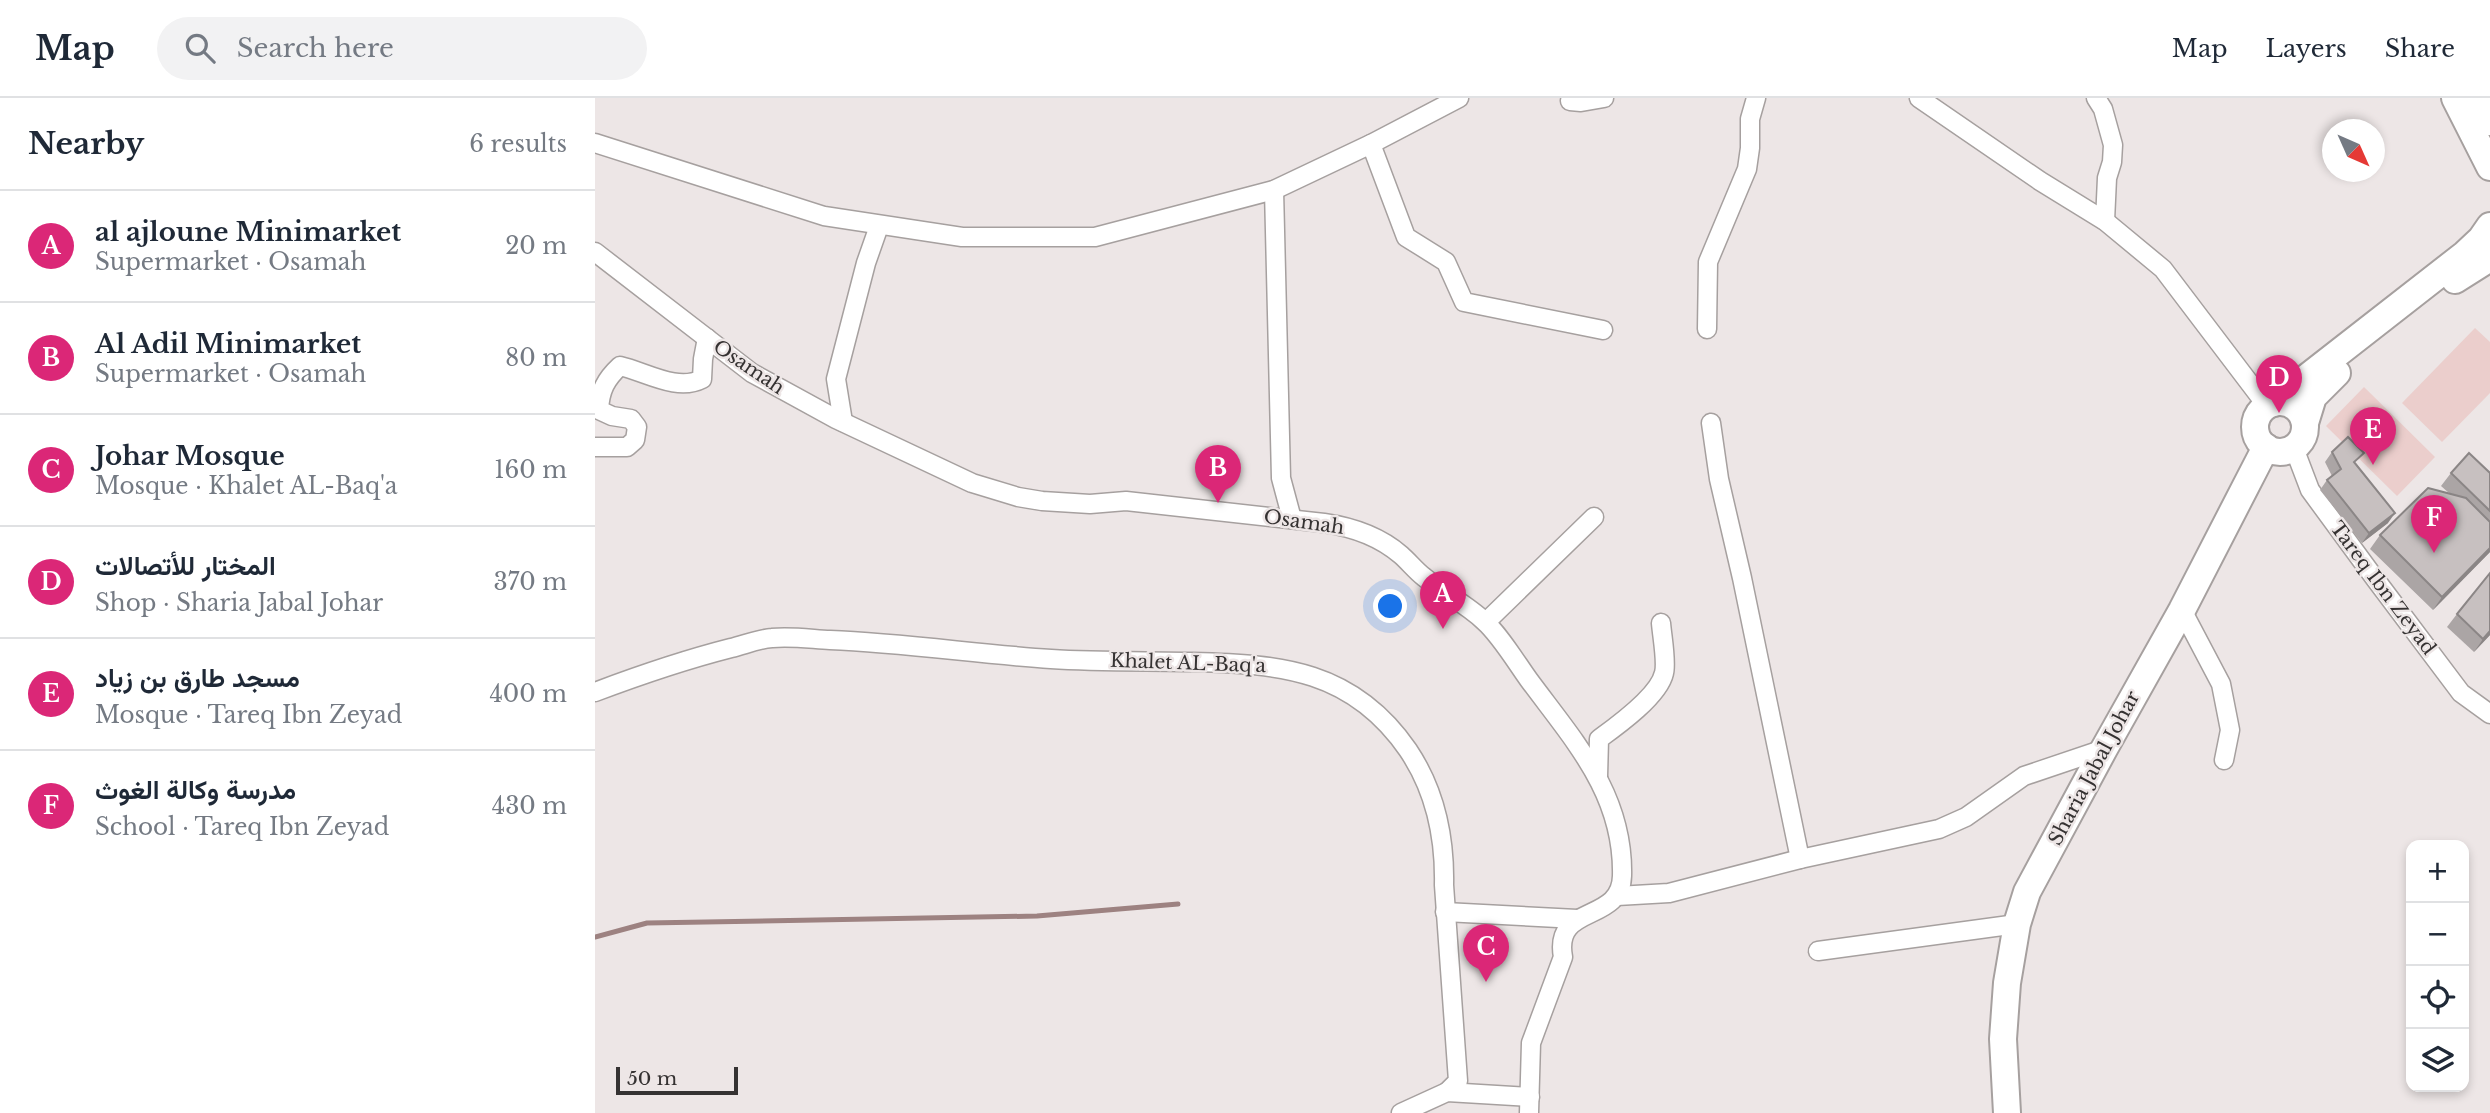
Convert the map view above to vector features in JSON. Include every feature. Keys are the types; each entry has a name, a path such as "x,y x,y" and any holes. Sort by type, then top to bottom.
{"street":[{"path":"595,143 824,216 962,237 1095,237 1274,190 1459,98"},
{"path":"1570,101 1604,98"},
{"path":"1707,329 1708,262 1747,169 1750,119 1756,98"},
{"path":"1919,98 2040,181 2105,221 2163,269 2270,405"},
{"path":"2096,98 2103,109 2113,145 2107,178 2105,221"},
{"path":"2455,98 2490,167"},
{"path":"2476,98 2490,122"},
{"path":"1371,144 1406,237 1446,261 1464,302 1603,330"},
{"path":"1274,190 1281,478 1292,519"},
{"path":"843,422 836,379 866,263 880,226"},
{"path":"2490,226 2465,254 2258,416 2256,430 2261,442 2280,452 2294,448 2303,437 2313,397 2328,380 2466,272 2490,258"},
{"name":"Osamah","path":"595,251 751,373 843,422 953,475 1018,497 1066,504 1126,501 1338,525 1370,535 1399,553 1422,576 1486,622 1577,743 1608,798 1619,839 1622,877 1618,896"},
{"path":"595,447 627,447 635,440 637,427 631,419 612,416 599,410 600,394 608,377 620,366 639,370 665,381 693,384 702,379 707,338"},
{"path":"2270,405 2288,403 2294,406 2305,423"},
{"path":"1711,423 1719,479 1800,859"},
{"name":"Sharia Jabal Johar","path":"2007,1113 2003,1039 2007,983 2017,924 2027,892 2182,610 2266,447"},
{"name":"Tareq Ibn Zeyad","path":"2294,448 2310,490 2376,580 2461,693 2490,714"},
{"path":"1486,622 1594,517"},
{"path":"2182,610 2221,684 2229,730 2224,760"},
{"path":"1598,777 1599,739 1627,719 1650,695 1664,673 1661,623"},
{"name":"Khalet AL-Baq'a","path":"595,692 676,662 772,638 875,642 1052,659 1248,663 1290,669 1328,682 1362,702 1391,729 1415,761 1431,796 1442,835 1458,1081 1447,1092"},
{"path":"1445,912 1577,919 1601,910 1618,896 1669,893 1800,859 1940,829 1966,817 2024,776 2104,749"},
{"path":"1401,1113 1447,1092 1529,1105 1531,1043 1563,957 1563,939 1568,928 1577,919"},
{"path":"1818,951 2017,924"}],"shaded area":[{"path":"2475,328 2490,342 2490,393 2442,442 2402,403"},
{"path":"2364,387 2435,457 2397,496 2326,426"}],"building":[{"path":"2348,437 2364,453 2354,462 2395,513 2369,533 2327,480 2341,469 2332,452"},
{"path":"2469,453 2490,473 2490,511 2451,473"},
{"path":"2428,488 2466,498 2490,522 2490,548 2442,597 2380,535"},
{"path":"2490,573 2490,631 2483,639 2457,614"}],"waterway":[{"path":"595,937 647,923 1037,916 1178,904"}],"place":[{"name":"المختار للأتصالات","path":"2279,413"},
{"name":"مسجد طارق بن زياد","path":"2373,465"},
{"name":"Al Adil Minimarket","path":"1218,503"},
{"name":"مدرسة وكالة الغوث","path":"2434,553"},
{"name":"al ajloune Minimarket","path":"1443,629"},
{"name":"Johar Mosque","path":"1486,982"}]}
